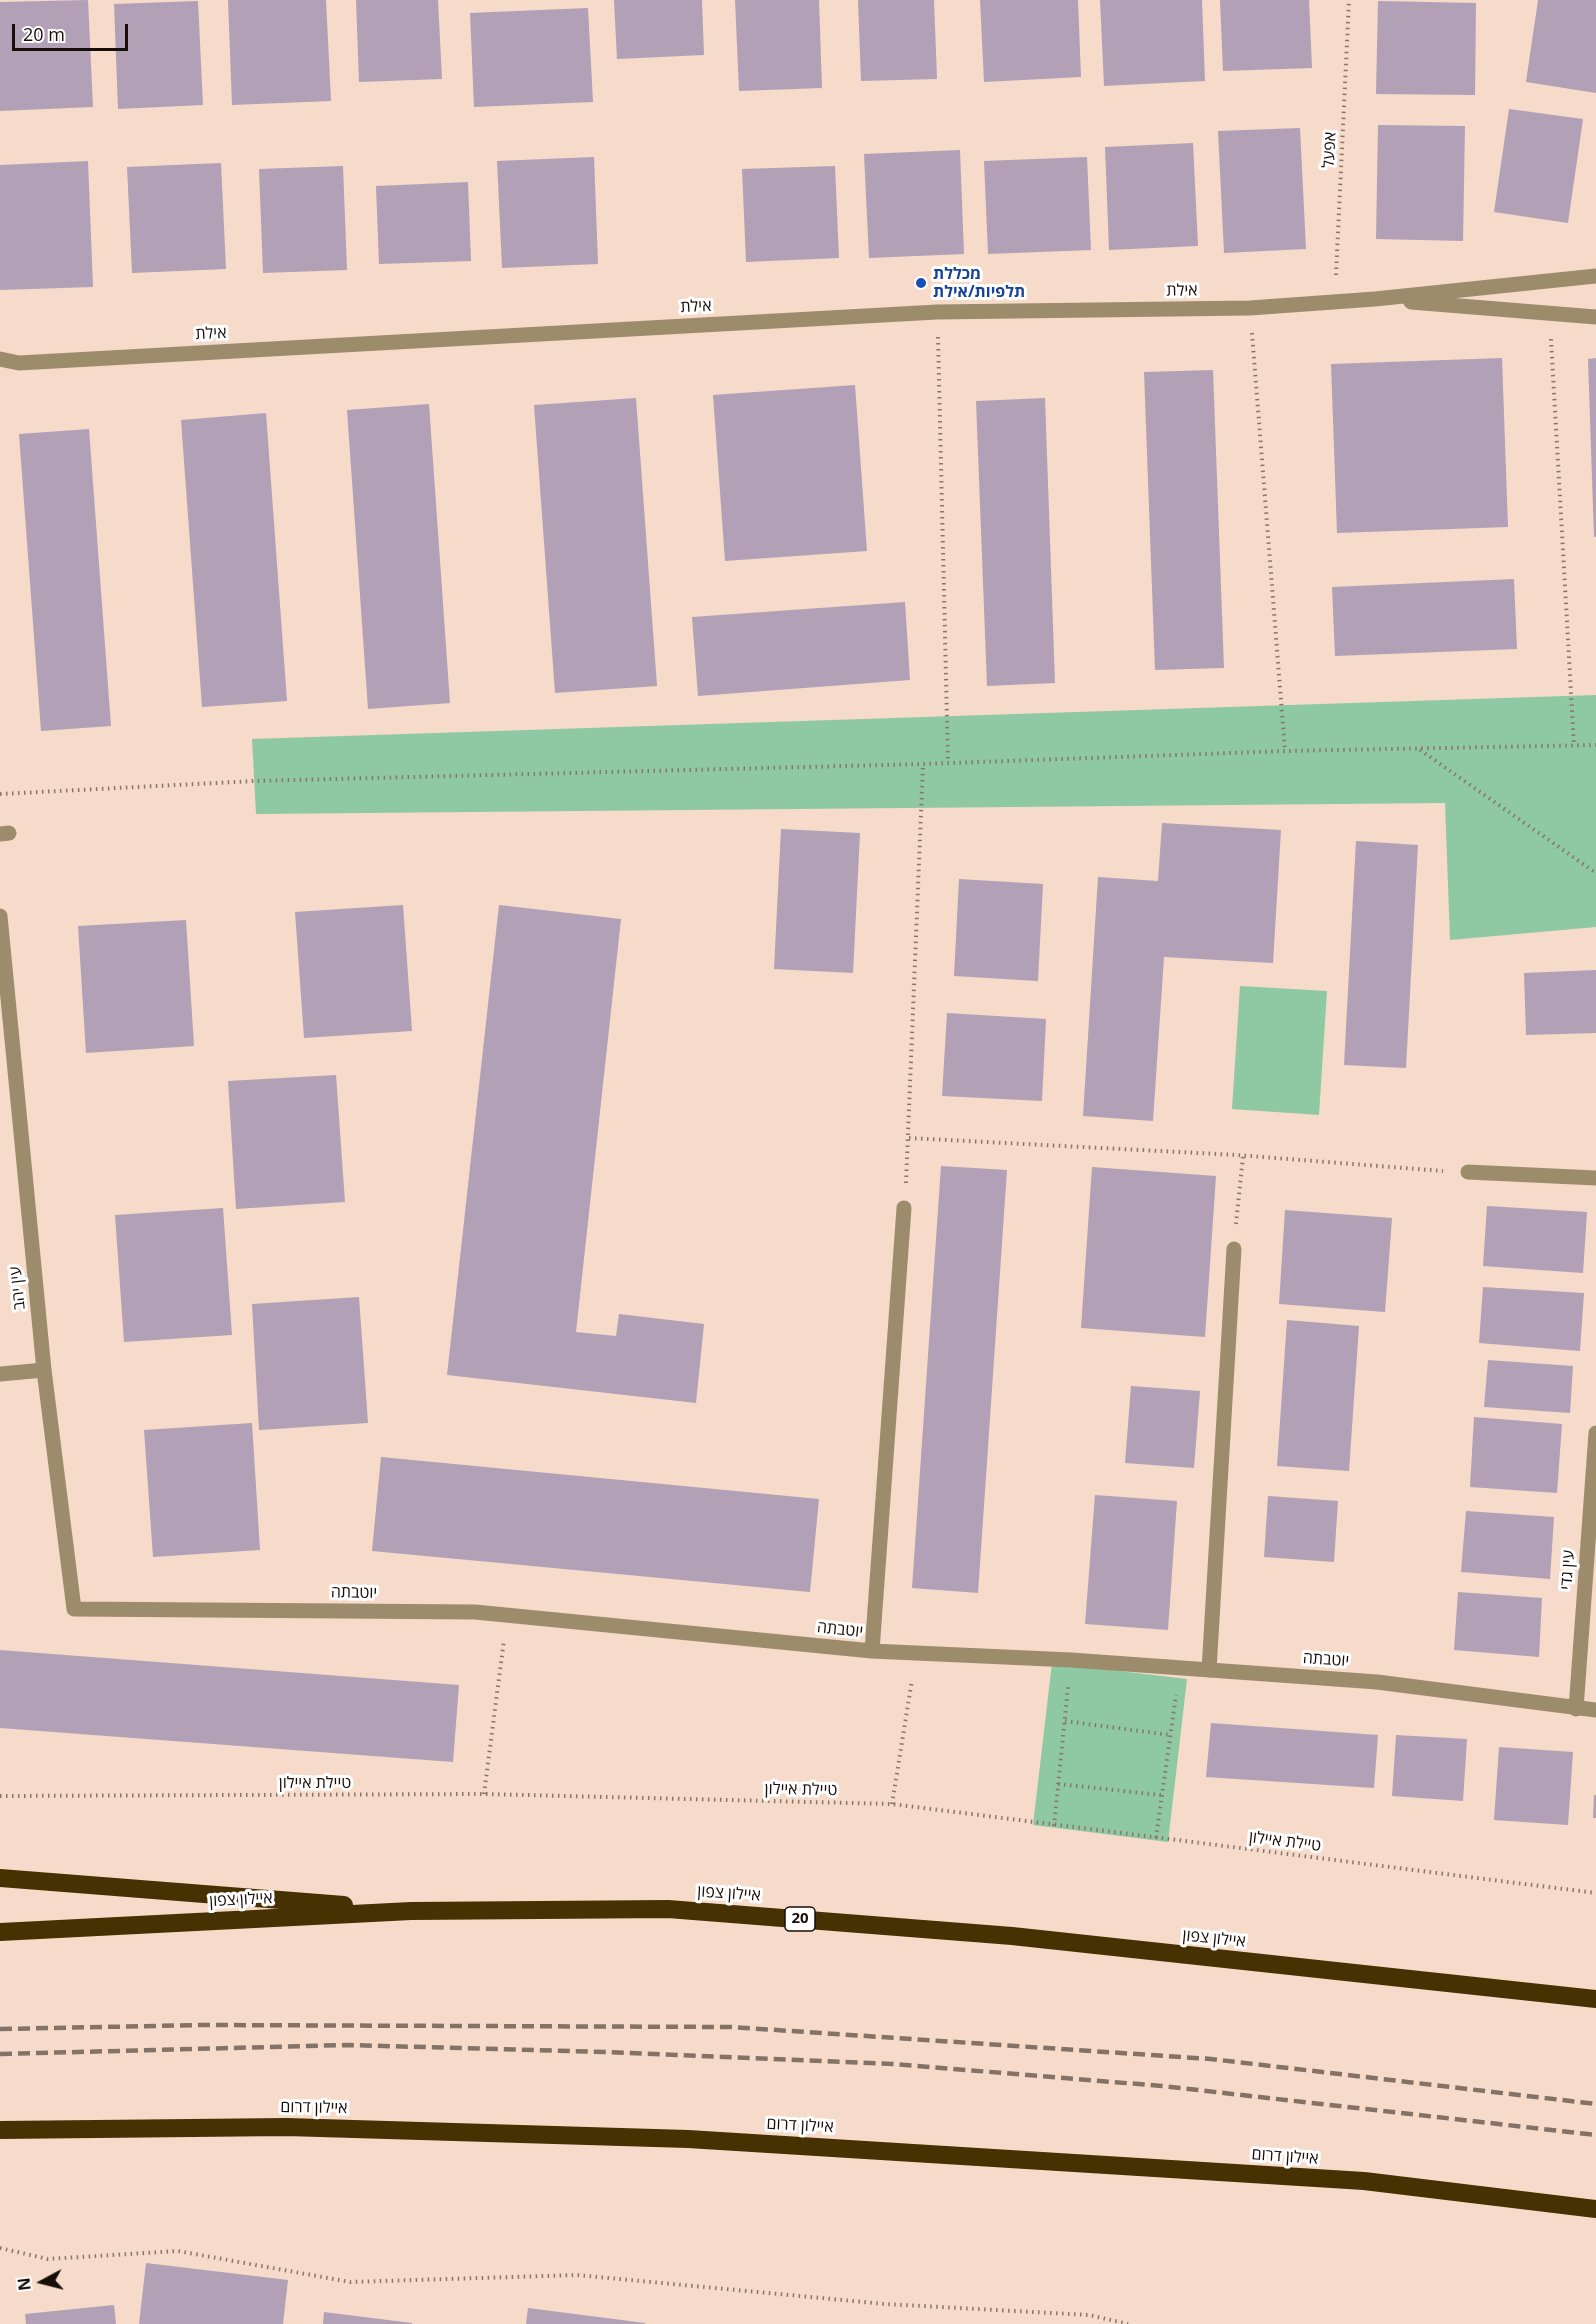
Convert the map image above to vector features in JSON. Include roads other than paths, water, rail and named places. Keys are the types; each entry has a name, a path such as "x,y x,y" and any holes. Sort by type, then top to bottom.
{"highway":[{"path":"0,1878 411,1911"},
{"name":"איילון צפון","path":"0,1932 411,1911 668,1909 1012,1936 1596,1999"},
{"name":"איילון דרום","path":"0,2130 287,2127 688,2139 1364,2181 1596,2209"}],"street":[{"name":"אילת","path":"0,359 19,363 937,312 1250,308 1334,300 1375,299 1596,276"},
{"name":"אילת","path":"1375,299 1596,317"},
{"name":"אילת","path":"0,371 19,363"},
{"name":"עין יהב","path":"0,916 44,1370"},
{"path":"1468,1172 1596,1178"},
{"name":"יוטבתה","path":"872,1651 904,1208"},
{"path":"1209,1670 1234,1249"},
{"path":"0,1374 44,1370"},
{"name":"יוטבתה","path":"44,1370 74,1609 475,1612 872,1651 1071,1660 1377,1682 1596,1710"},
{"name":"עין גדי","path":"1576,1709 1596,1433"}],"railway":[{"path":"0,2029 203,2025 731,2027 1211,2059 1596,2104"},
{"path":"0,2054 347,2045 607,2052 893,2064 1162,2086 1596,2135"}],"place":[{"name":"מכללת תלפיות/אילת","path":"921,283"}]}
